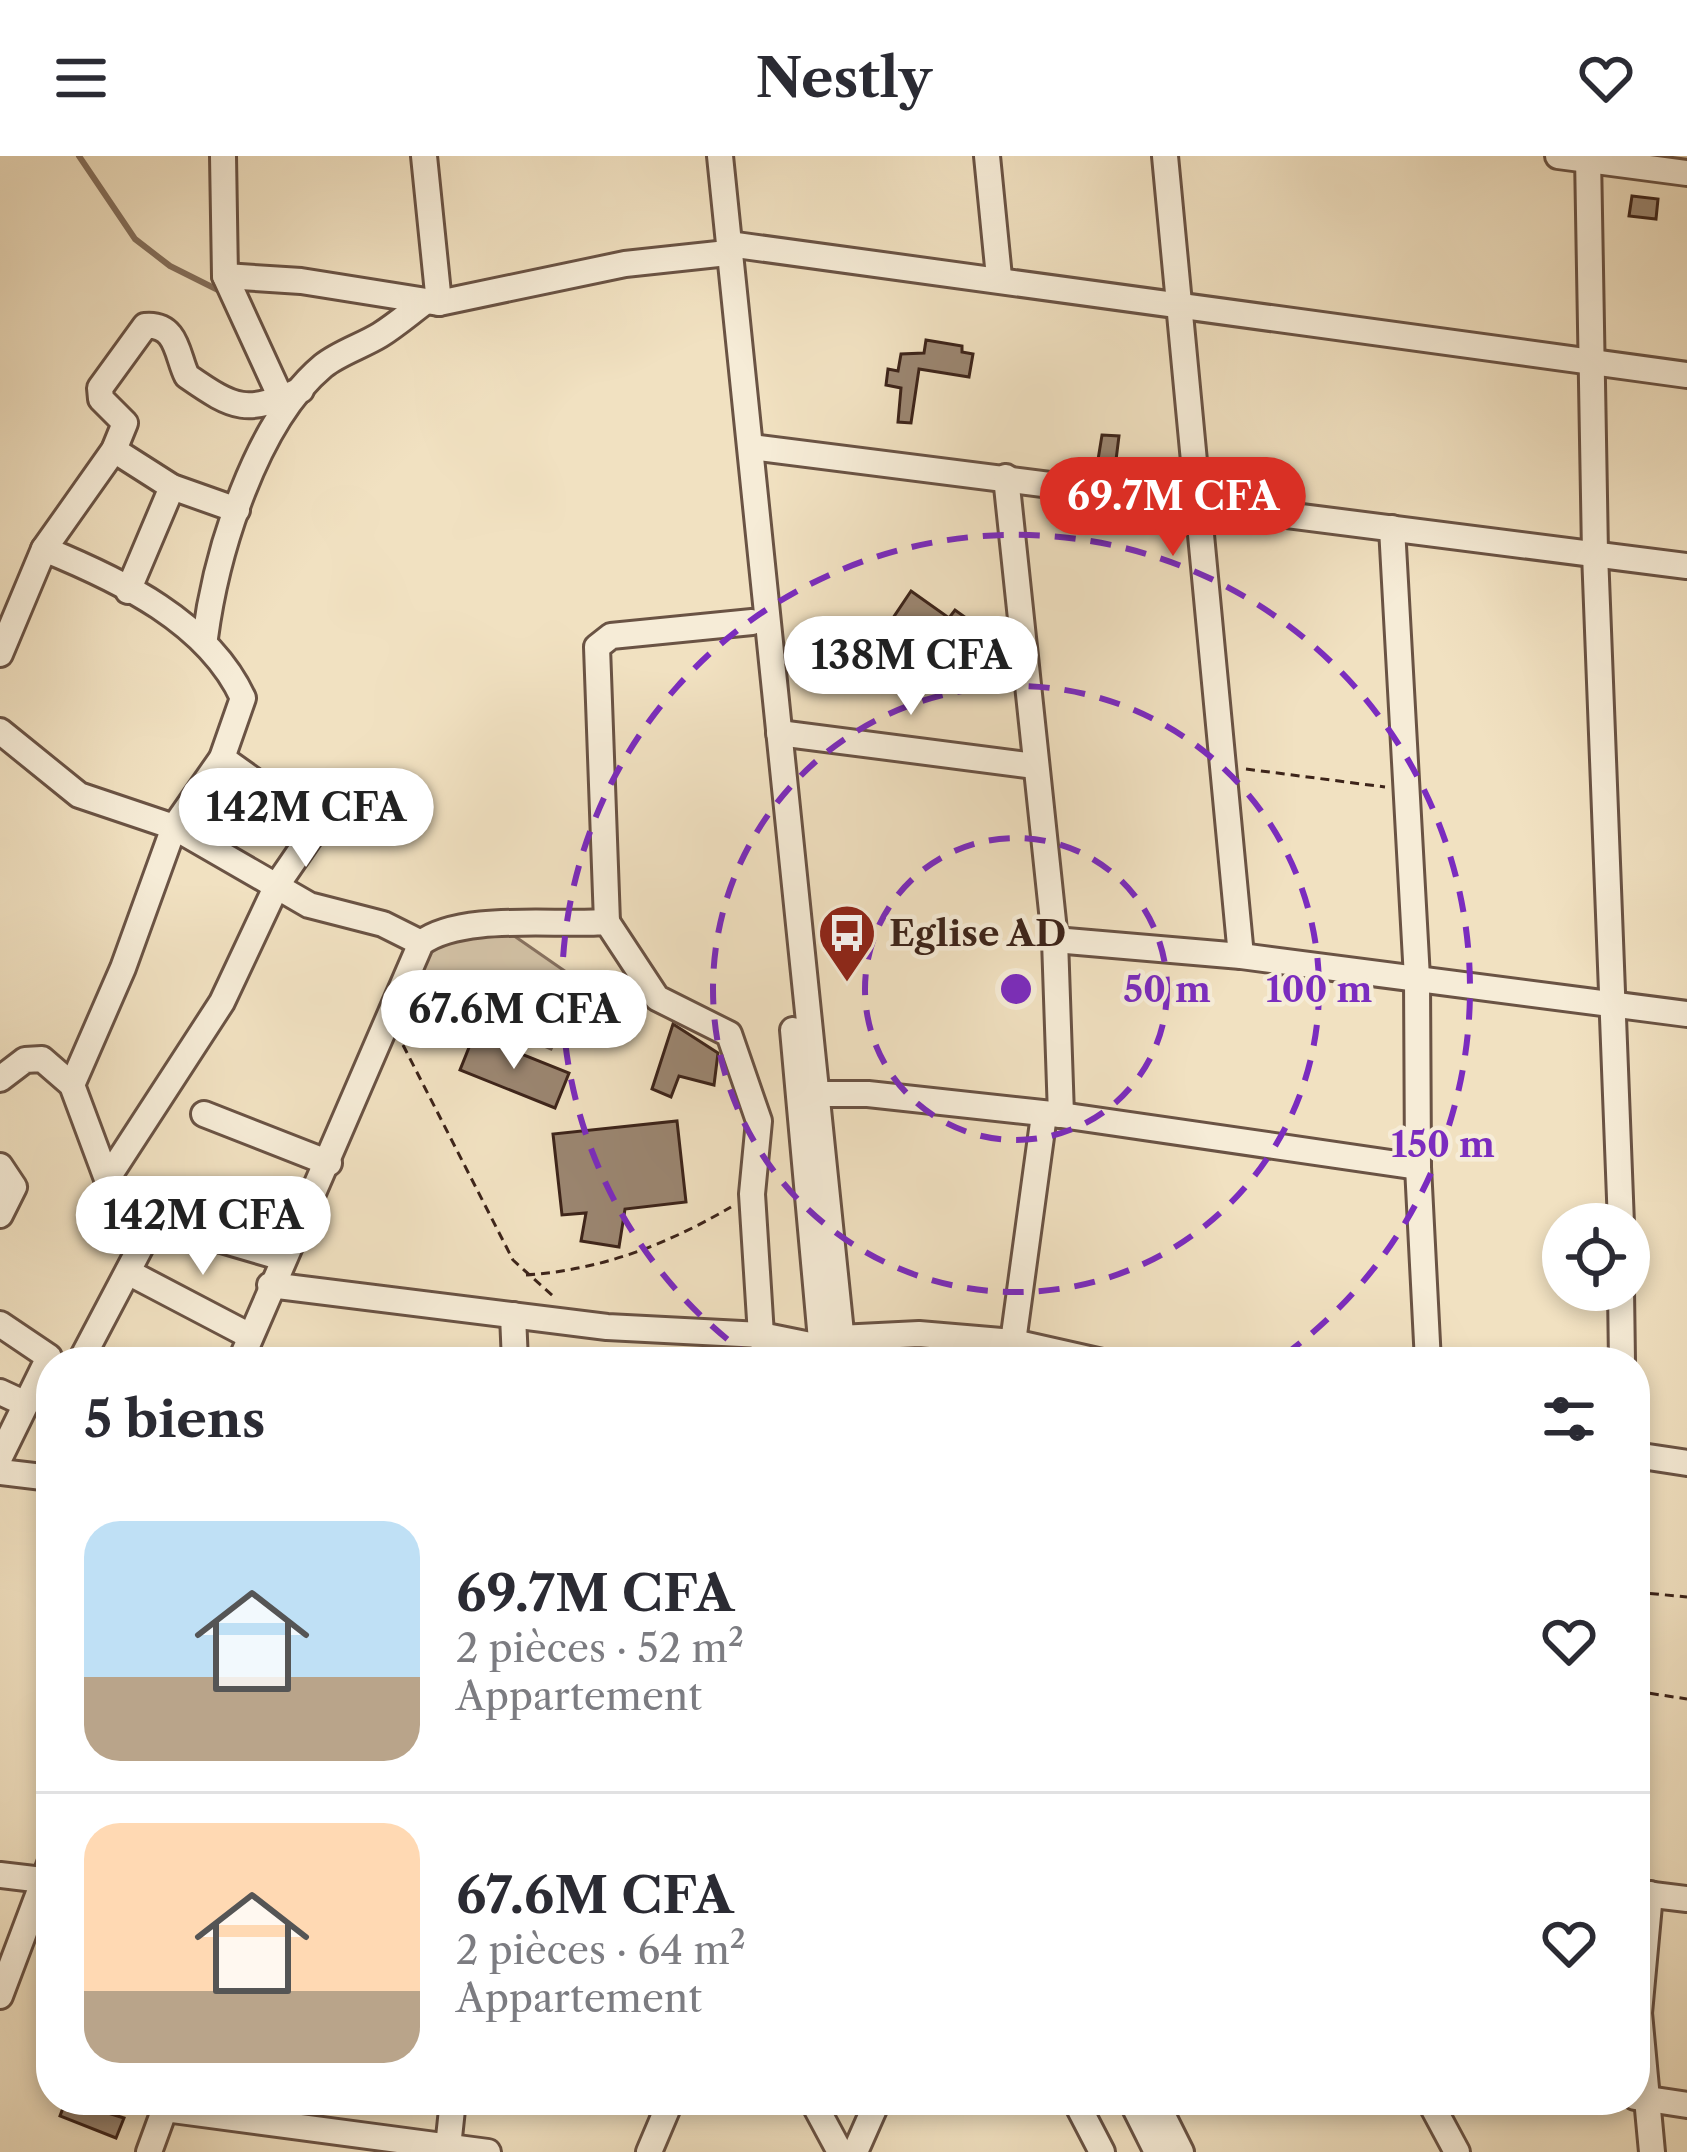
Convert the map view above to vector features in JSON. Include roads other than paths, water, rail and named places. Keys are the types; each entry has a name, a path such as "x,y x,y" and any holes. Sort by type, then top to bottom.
{"street":[{"path":"223,156 225,276 291,394"},
{"path":"424,156 432,302"},
{"path":"707,156 752,447 816,1094 832,1347"},
{"path":"720,156 752,622 831,1347"},
{"path":"987,156 999,277"},
{"path":"1165,156 1240,956"},
{"path":"1558,156 1687,173"},
{"path":"1588,158 1595,553 1620,1203"},
{"path":"225,276 301,281 432,302 723,249 999,277 1687,375"},
{"path":"0,654 44,549 114,450 125,423 101,400 100,388 145,326 158,327 182,349 187,376 238,407 261,407 291,394 324,365 432,302"},
{"path":"206,638 212,590 237,510 291,394"},
{"path":"752,447 1687,566"},
{"path":"114,450 172,487 237,510"},
{"path":"996,1347 1053,1115 1055,940 1006,477"},
{"path":"128,591 172,487"},
{"path":"1392,528 1418,978 1418,1166 1427,1347"},
{"path":"44,549 128,591 206,638 243,698 223,758 174,827 124,968 72,1085"},
{"path":"752,622 611,635 597,647 607,922 657,998 729,1034 759,1121 752,1194 764,1347"},
{"path":"0,731 79,795 174,827 309,905 383,924 421,944"},
{"path":"779,733 1035,766"},
{"path":"107,1179 222,1002 277,885 314,826 223,758"},
{"path":"246,1347 421,944 441,928 465,925 607,922"},
{"path":"1055,940 1240,956 1687,1014"},
{"path":"0,1079 33,1056 72,1085 107,1179 208,1236 283,1258"},
{"path":"816,1094 868,1094 1053,1115 1418,1166"},
{"path":"204,1114 329,1163"},
{"path":"0,1166 14,1187 0,1215"},
{"path":"88,1347 160,1212"},
{"path":"128,1272 250,1336"},
{"path":"270,1285 513,1315 761,1335 811,1347"},
{"path":"1621,1311 1622,1347"},
{"path":"513,1315 514,1347"},
{"path":"4,1330 36,1349"},
{"path":"856,1347 919,1334 990,1347"},
{"path":"0,1457 36,1387"},
{"path":"0,1392 26,1404"},
{"path":"1650,1457 1687,1463"},
{"path":"0,1472 36,1476"},
{"path":"0,1874 36,1874"},
{"path":"1650,1894 1687,1899"},
{"path":"0,1996 36,1906"},
{"path":"1650,2099 1687,2104"},
{"path":"149,2152 162,2115"},
{"path":"233,2115 488,2152"},
{"path":"448,2147 451,2115"},
{"path":"649,2152 665,2115"},
{"path":"820,2115 840,2152"},
{"path":"855,2152 871,2115"},
{"path":"1083,2115 1102,2152"},
{"path":"1138,2115 1157,2152"},
{"path":"1162,2115 1181,2152"},
{"path":"1437,2115 1457,2152"},
{"path":"1644,2115 1652,2152"}],"waterway":[{"path":"79,156 135,239 170,266 224,293"}],"place":[{"name":"Eglise AD","path":"847,984"}]}
